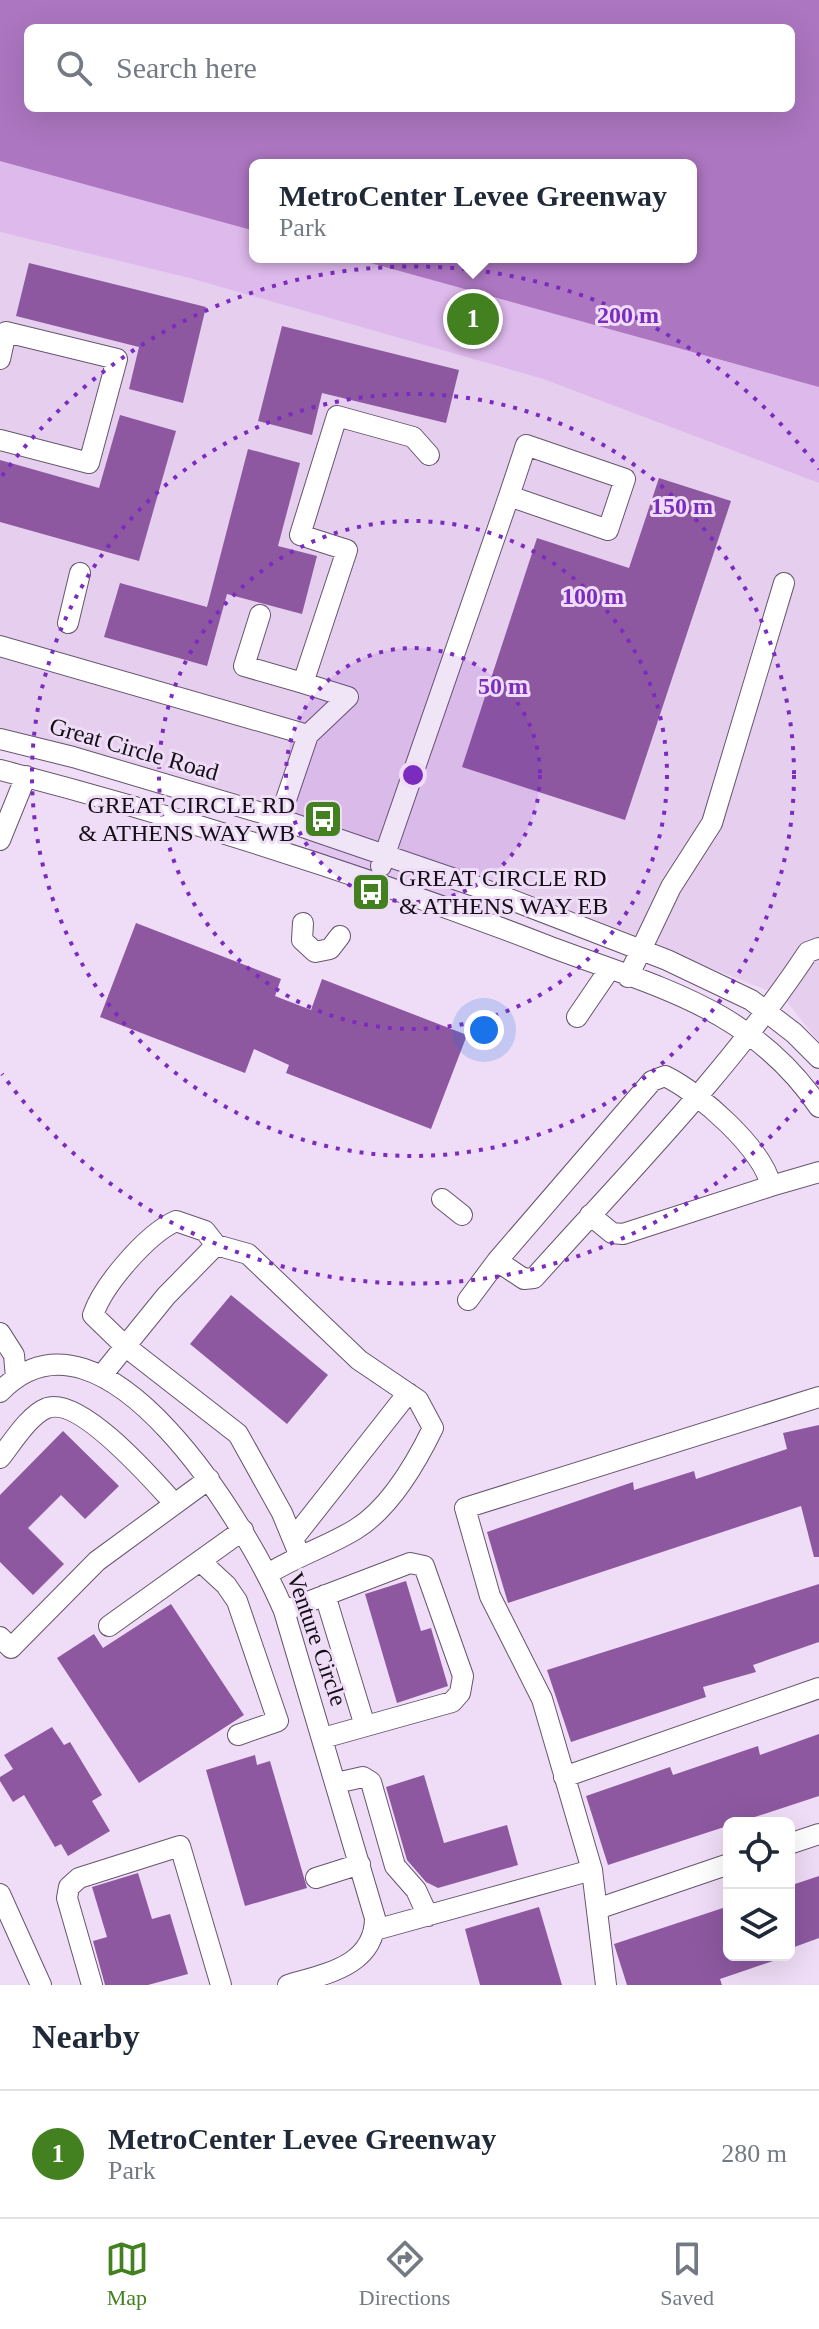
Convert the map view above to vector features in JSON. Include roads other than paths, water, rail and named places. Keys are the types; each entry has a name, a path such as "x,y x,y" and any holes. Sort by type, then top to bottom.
{"street":[{"path":"0,359 6,332 117,359 89,463 0,440"},
{"path":"303,683 347,550 300,535 337,416 413,437 429,455"},
{"path":"376,882 526,445 625,479 608,530 509,496"},
{"path":"68,623 80,573"},
{"path":"577,1017 641,950 671,887 712,823 784,583"},
{"path":"260,615 244,666 348,697 308,735 270,847"},
{"path":"0,646 308,735"},
{"name":"Great Circle Road","path":"0,739 73,757 280,819 385,854 641,950 724,984 751,1000 794,1033 819,1058"},
{"path":"0,770 270,847 376,882 680,997 747,1033 794,1073 819,1107"},
{"path":"0,840 26,776"},
{"path":"303,923 301,939 315,952 330,949 340,936"},
{"path":"497,1261 524,1279 534,1278 695,1097 747,1033 767,1014 808,952 819,948"},
{"path":"468,1300 497,1261 652,1081 665,1076 695,1097 762,1160 771,1186"},
{"path":"590,1215 612,1233 623,1234 819,1172"},
{"path":"442,1199 462,1215"},
{"path":"176,1221 205,1231 216,1245 248,1254 359,1360 418,1400 433,1428 410,1474 357,1529 296,1547 238,1434 125,1346 93,1315 98,1299 157,1229 176,1221"},
{"path":"102,1375 166,1296 216,1245"},
{"path":"0,1333 14,1355 16,1378"},
{"name":"Venture Circle","path":"0,1392 35,1367 57,1362 78,1365 102,1375 157,1421 209,1479 243,1530 268,1574 284,1611 360,1864 375,1918 375,1930"},
{"path":"268,1574 296,1547 408,1393"},
{"path":"606,1985 592,1870 542,1699 490,1596 465,1508 819,1397"},
{"path":"0,1458 38,1413 48,1408 68,1408 87,1418 173,1502"},
{"path":"0,1637 11,1648 97,1561 173,1502 209,1479"},
{"path":"109,1626 243,1530"},
{"path":"200,1561 226,1585 237,1601 278,1721 238,1735"},
{"path":"284,1611 410,1563 424,1566 463,1676 460,1693 452,1702 323,1738"},
{"path":"325,1595 365,1726"},
{"path":"564,1777 819,1688"},
{"path":"336,1783 363,1777 371,1782 395,1866 416,1890 428,1916"},
{"path":"795,1842 819,1834"},
{"path":"92,1985 67,1898 69,1887 79,1878 180,1846 221,1985"},
{"path":"316,1878 360,1864"},
{"path":"597,1909 723,1866"},
{"path":"288,1985 351,1964 365,1950 375,1930 592,1870"},
{"path":"0,1894 41,1985"}],"place":[{"name":"MetroCenter Levee Greenway","path":"473,319"},
{"name":"GREAT CIRCLE RD & ATHENS WAY WB","path":"323,819"},
{"name":"GREAT CIRCLE RD & ATHENS WAY EB","path":"371,892"}]}
